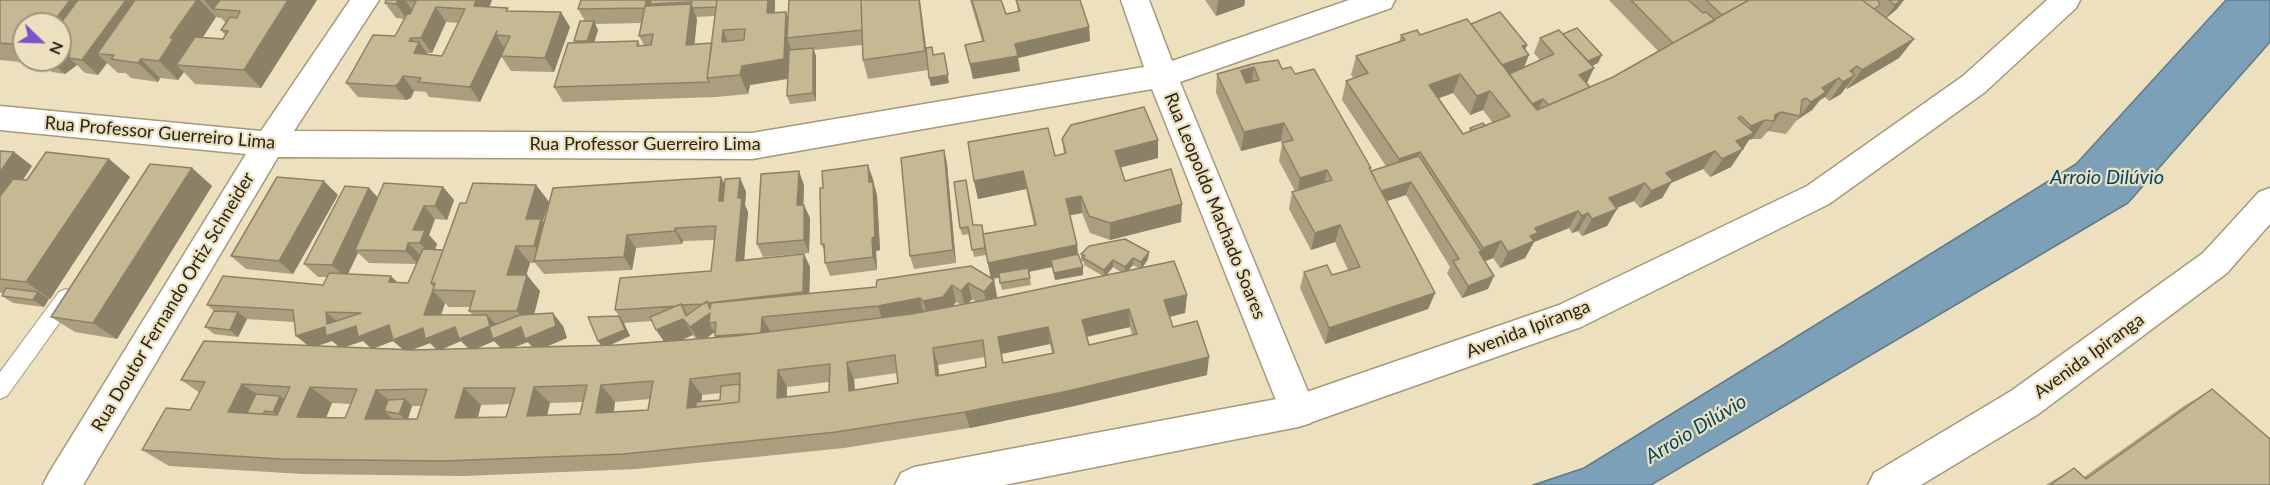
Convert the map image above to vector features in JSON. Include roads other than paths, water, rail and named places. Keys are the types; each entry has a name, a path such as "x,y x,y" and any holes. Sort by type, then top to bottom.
{"street":[{"name":"Rua Doutor Fernando Ortiz Schneider","path":"62,485 269,144 365,0"},
{"name":"Rua Leopoldo Machado Soares","path":"1135,0 1162,76 1298,411"},
{"name":"Rua Professor Guerreiro Lima","path":"0,118 269,144 752,146 1162,76 1381,0"},
{"name":"Avenida Ipiranga","path":"914,485 1298,411 1569,316 1818,195 1974,84 2066,0"},
{"name":"Avenida Ipiranga","path":"1887,485 2024,403 2206,270 2270,201"}],"lane":[{"path":"0,389 75,286"}],"water":[{"name":"Arroio Dilúvio","path":"2226,0 2270,0 2270,42 2128,203 1651,485 1533,485 1584,468 2076,164"}]}
